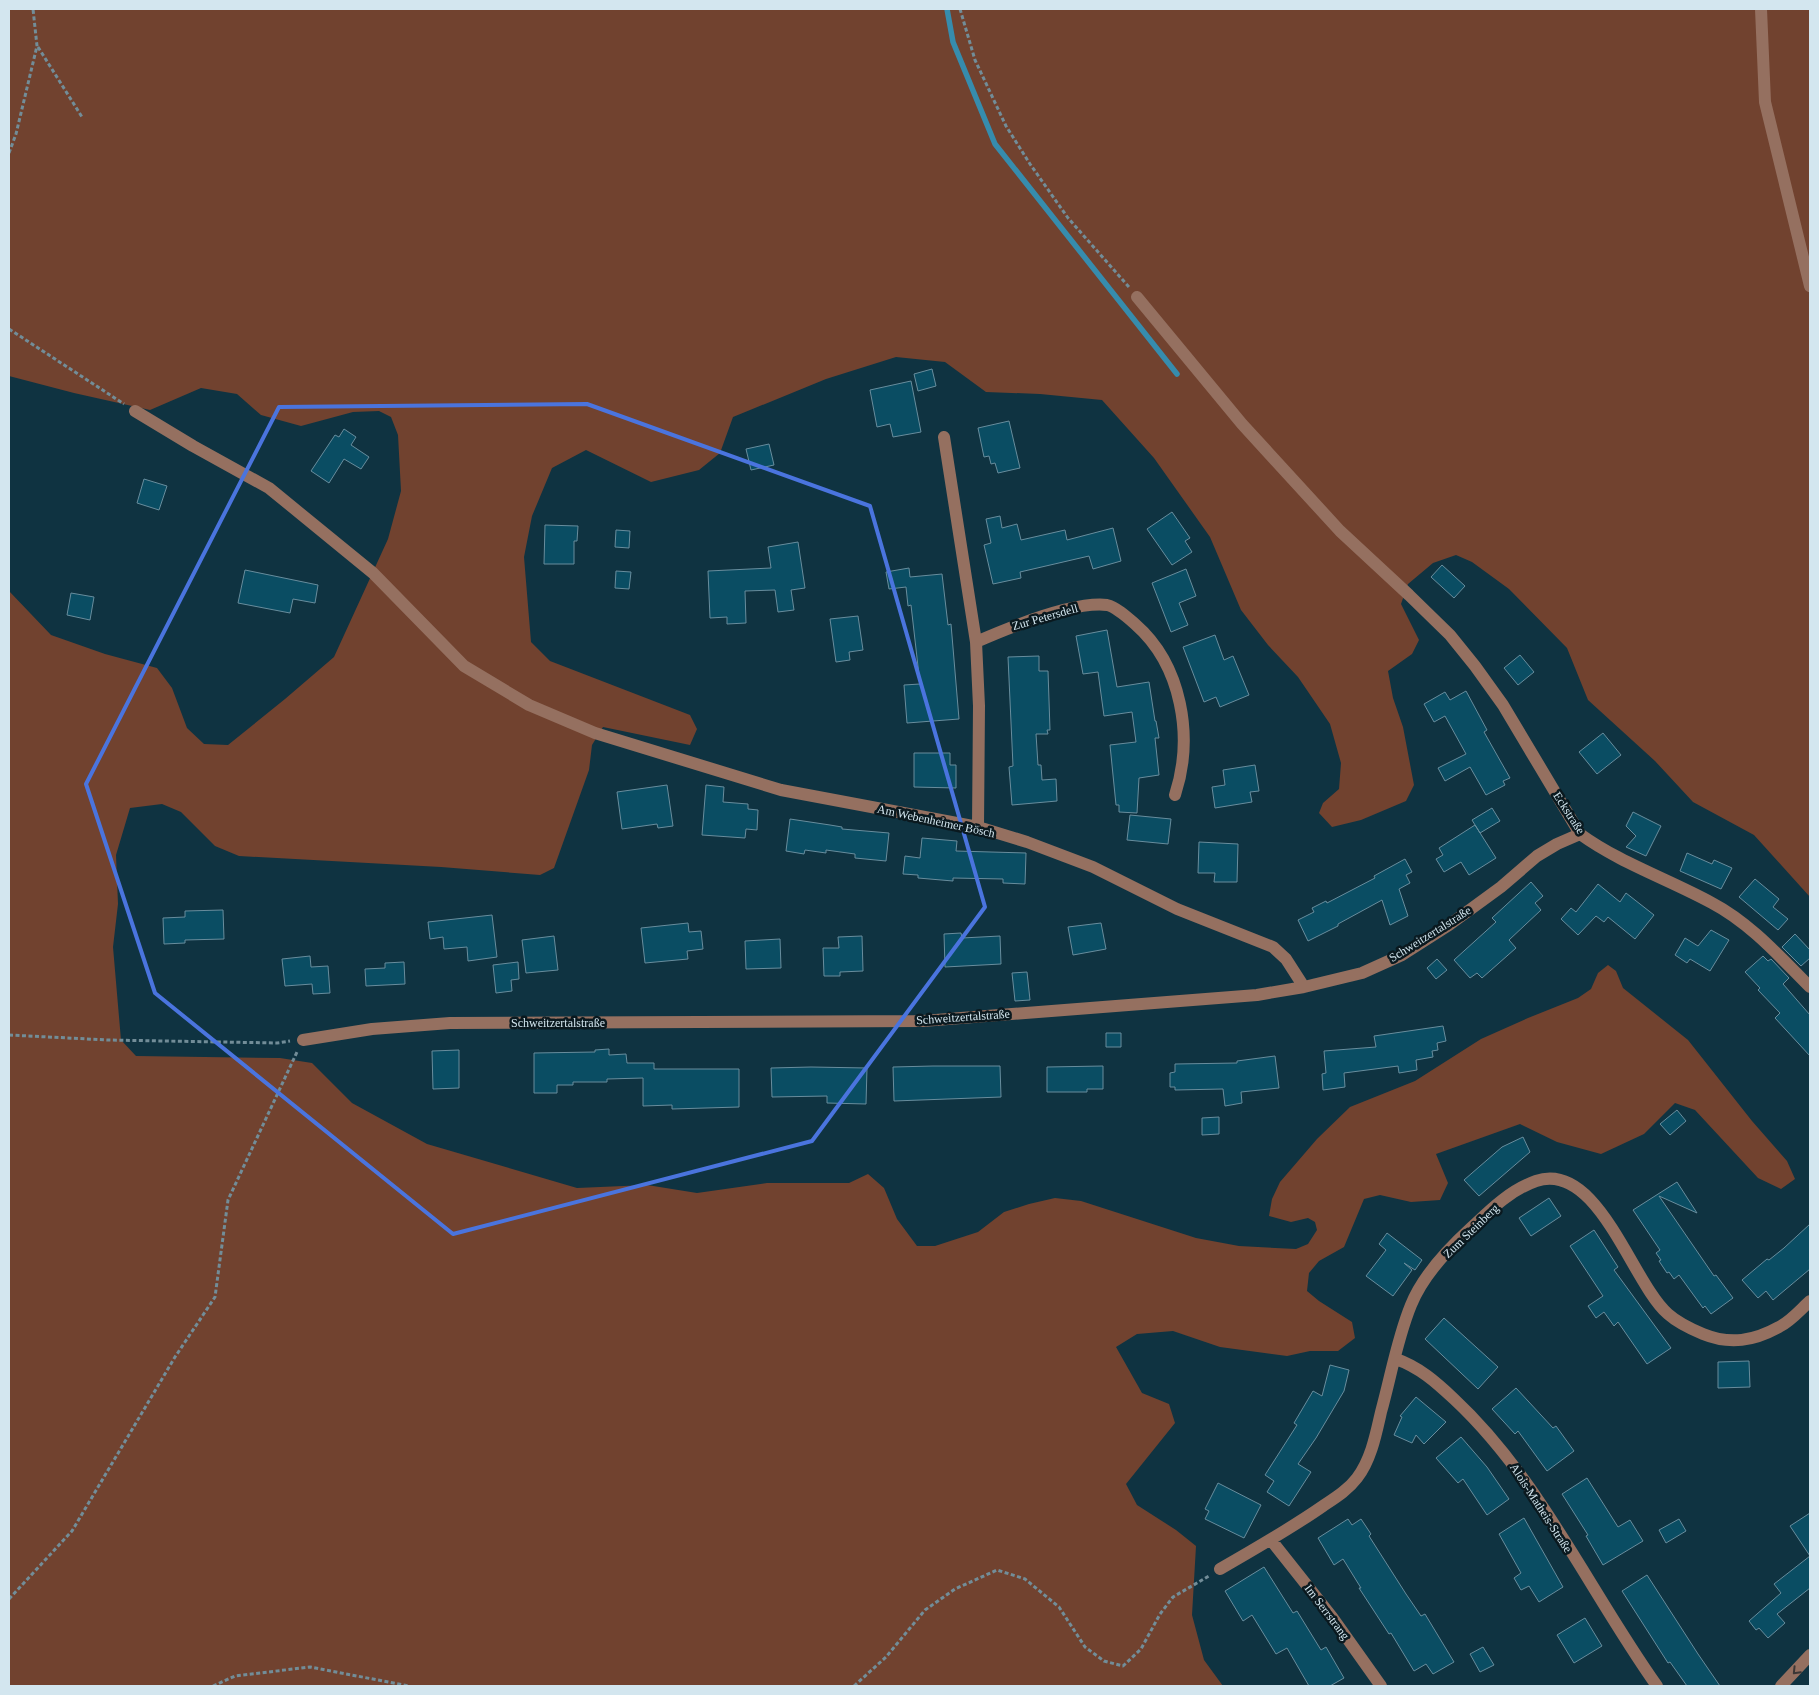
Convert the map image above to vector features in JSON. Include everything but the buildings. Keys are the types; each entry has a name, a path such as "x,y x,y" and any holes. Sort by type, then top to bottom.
{"street":[{"path":"1761,9 1765,102 1809,281"},
{"name":"Eckstraße","path":"1137,296 1262,446 1340,531 1450,635 1504,705 1580,834 1598,847 1713,903 1732,915 1757,935 1810,987"},
{"name":"Am Webenheimer Bösch","path":"135,411 269,488 373,573 464,666 529,705 595,733 654,753 781,790 978,827 1027,842 1093,867 1177,909 1273,947 1286,959 1304,987"},
{"path":"944,437 976,642 980,715 978,827"},
{"name":"Zur Petersdell","path":"976,642 1012,626 1089,605 1109,605 1125,616 1145,633 1164,660 1177,687 1182,716 1183,750 1180,778 1175,795"},
{"name":"Schweitzertalstraße","path":"303,1040 372,1029 450,1024 922,1021 1257,995 1304,987 1362,973 1402,955 1457,920 1501,887 1537,856 1557,844 1580,834"},
{"name":"Zum Steinberg","path":"1220,1569 1271,1540 1347,1490 1357,1480 1365,1466 1374,1442 1402,1330 1412,1303 1427,1276 1455,1242 1493,1207 1516,1191 1536,1181 1554,1178 1572,1184 1590,1199 1625,1248 1650,1291 1667,1314 1692,1330 1715,1339 1737,1342 1758,1337 1782,1326 1810,1301"},
{"name":"Alois-Matheis-Straße","path":"1396,1359 1412,1365 1436,1382 1467,1411 1504,1453 1542,1506 1636,1657 1657,1686"},
{"name":"Im Serrstrang","path":"1271,1540 1332,1617 1381,1686"},
{"path":"1781,1686 1810,1655"}],"path":[{"path":"9,153 16,134 37,46 33,9"},
{"path":"960,9 975,60 1015,141 1068,218 1137,296"},
{"path":"37,46 82,117"},
{"path":"9,329 135,411"},
{"path":"9,1035 138,1041 277,1042 303,1040 228,1200 216,1297 175,1357 72,1531 9,1599"},
{"path":"854,1686 886,1657 925,1610 955,1590 997,1570 1025,1580 1059,1607 1085,1647 1104,1661 1123,1666 1141,1649 1160,1614 1173,1597 1220,1569"},
{"path":"213,1686 234,1676 310,1667 409,1686"}],"highlighted area":[{"path":"587,404 870,506 985,907 812,1141 453,1234 155,993 86,784 279,407"}],"shaded area":[{"path":"9,9 1810,9 1810,897 1754,835 1693,802 1655,761 1588,700 1567,648 1509,589 1472,562 1456,555 1433,563 1408,584 1401,604 1419,640 1412,654 1388,671 1393,698 1403,727 1414,785 1406,801 1361,820 1332,827 1319,813 1323,803 1339,789 1341,763 1330,724 1298,677 1268,645 1241,610 1210,537 1154,458 1102,400 1040,394 986,392 945,362 896,357 826,379 733,417 720,453 699,470 651,482 586,450 552,468 532,516 524,557 531,642 550,661 690,715 697,729 690,745 603,727 592,745 589,770 554,868 540,875 441,867 239,856 215,846 181,812 162,804 130,808 116,855 118,904 113,947 121,1040 136,1056 280,1058 312,1063 352,1103 427,1144 577,1188 647,1185 697,1193 767,1183 849,1183 868,1174 884,1188 897,1219 917,1246 935,1246 978,1232 1004,1212 1055,1198 1081,1201 1196,1238 1239,1246 1296,1249 1308,1244 1317,1230 1315,1222 1308,1218 1291,1222 1269,1216 1272,1199 1280,1182 1317,1139 1350,1107 1415,1081 1481,1039 1578,998 1591,989 1598,973 1608,965 1616,971 1623,988 1688,1040 1752,1121 1787,1161 1795,1179 1781,1189 1758,1178 1695,1110 1675,1103 1644,1134 1601,1154 1557,1142 1520,1124 1436,1154 1448,1183 1440,1200 1411,1202 1380,1195 1364,1199 1344,1247 1319,1261 1309,1273 1307,1291 1352,1322 1355,1338 1338,1351 1310,1351 1287,1356 1220,1347 1173,1331 1137,1334 1116,1347 1142,1393 1169,1404 1175,1423 1126,1484 1137,1505 1176,1530 1196,1546 1192,1615 1204,1660 1223,1686 9,1686 9,591 51,635 105,654 157,668 172,688 187,728 204,744 228,745 334,657 388,539 401,491 398,435 391,417 379,411 353,412 301,426 261,415 237,394 201,388 150,410 9,376"}],"waterway":[{"path":"947,9 953,42 995,144 1177,374"}]}
